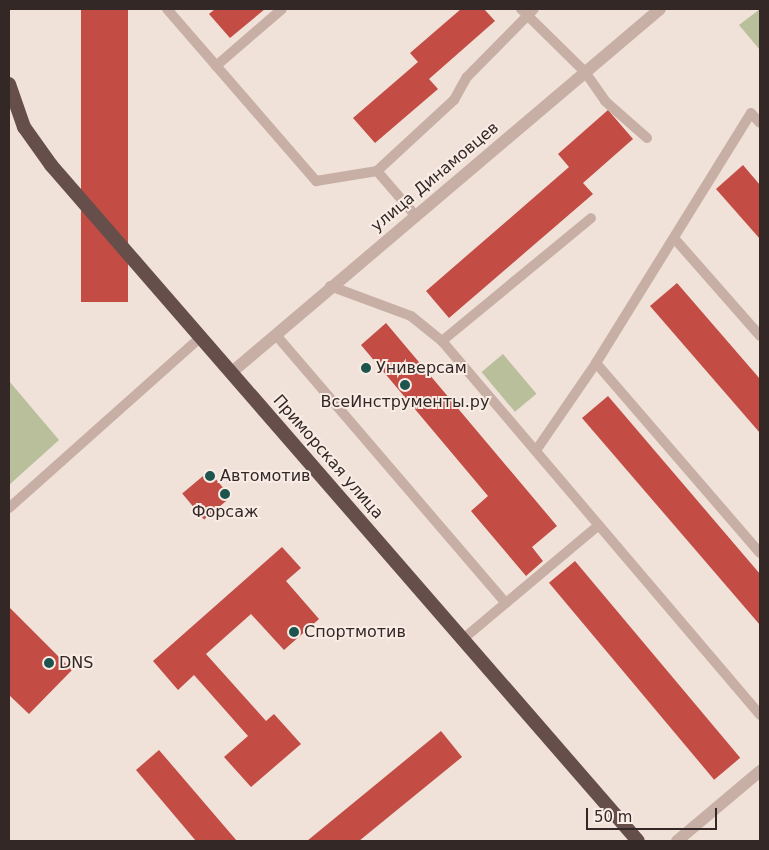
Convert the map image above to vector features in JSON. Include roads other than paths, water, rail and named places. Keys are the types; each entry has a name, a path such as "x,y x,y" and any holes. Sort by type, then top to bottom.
{"highway":[{"name":"Приморская улица","path":"9,84 11,102 50,165 202,337 638,841"}],"street":[{"name":"улица Динамовцев","path":"232,372 330,286 660,9"},
{"path":"677,841 760,771"}],"lane":[{"path":"167,9 316,181 377,171 454,100 467,76 531,13"},
{"path":"216,66 282,9"},
{"path":"521,9 531,13 586,72 605,101 647,138"},
{"path":"537,449 596,363 751,112 760,123"},
{"path":"377,171 415,215"},
{"path":"442,341 591,218"},
{"path":"674,238 760,336"},
{"path":"330,286 411,316 442,341 537,449 760,715"},
{"path":"276,335 506,603"},
{"path":"9,508 202,337"},
{"path":"596,363 760,553"},
{"path":"463,639 599,525"}],"place":[{"name":"Универсам","path":"366,368"},
{"name":"ВсеИнструменты.ру","path":"405,385"},
{"name":"Автомотив","path":"210,476"},
{"name":"Форсаж","path":"225,494"},
{"name":"Спортмотив","path":"294,632"},
{"name":"DNS","path":"49,663"}]}
